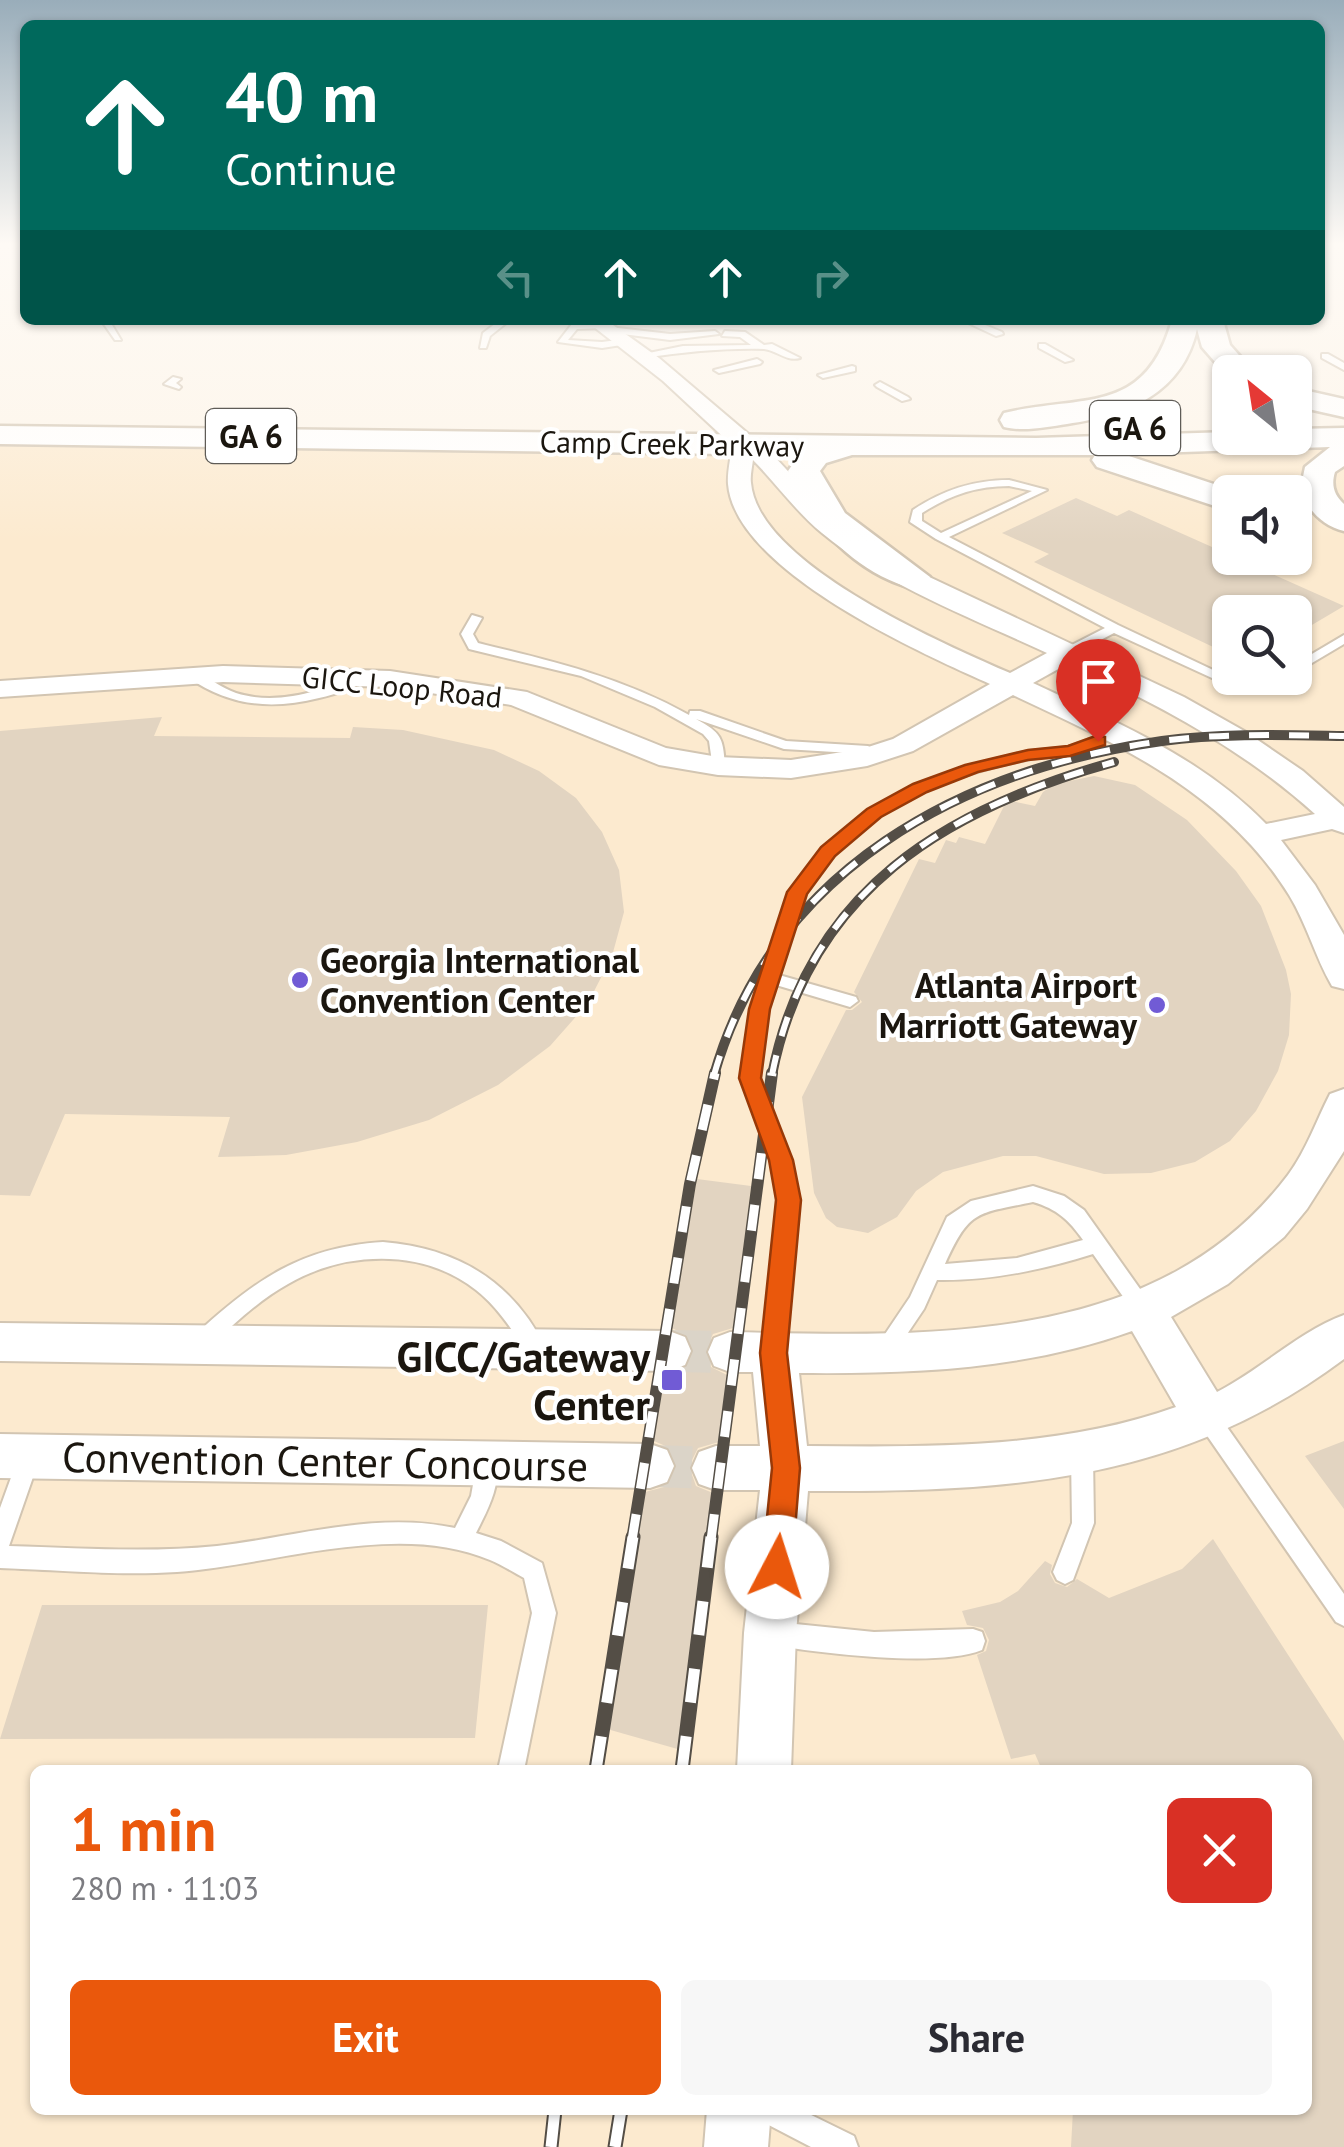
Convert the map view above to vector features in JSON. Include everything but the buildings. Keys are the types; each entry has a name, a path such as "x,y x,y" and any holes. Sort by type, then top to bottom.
{"main road":[{"path":"912,577 847,534 822,506 804,471 814,456 867,436 1034,418 1115,402 1138,393 1165,372 1179,343"},
{"path":"1312,401 1344,408"},
{"name":"Camp Creek Parkway","path":"0,421 867,436 1212,427"},
{"path":"1312,424 1344,422"},
{"name":"Camp Creek Parkway","path":"0,436 734,434"},
{"name":"Camp Creek Parkway","path":"867,436 1036,448 1344,437"},
{"path":"1036,448 1123,464 1212,495"},
{"path":"1344,452 1321,467 1315,488 1320,500 1344,522"},
{"path":"1312,530 1344,542"}],"street":[{"path":"633,343 762,456 819,521 912,577 1230,736 1301,784 1342,819"},
{"path":"734,434 740,476 751,512 764,532 801,570 880,622 1112,731 1198,781 1260,835 1313,904 1344,977"},
{"name":"GICC Loop Road","path":"0,688 194,675 364,676 436,683 516,698 659,756 718,766 791,769 829,765 904,745 1066,652"},
{"path":"1260,835 1342,819"},
{"path":"764,1765 770,1633 786,1468 752,1352 883,1354 1013,1345 1082,1330 1143,1310 1203,1278 1250,1245 1290,1204 1322,1158 1344,1107"},
{"path":"1143,1310 1208,1417"},
{"path":"716,1468 968,1468 1082,1454 1143,1440 1208,1417 1293,1372 1344,1334"},
{"path":"0,1342 669,1351"},
{"name":"Convention Center Concourse","path":"15,1456 650,1466"},
{"path":"736,2147 739,2115"}],"lane":[{"path":"578,343 620,343"},
{"path":"639,343 716,356 739,352 751,343"},
{"path":"759,343 795,358"},
{"path":"1042,346 1068,360"},
{"path":"1029,350 1054,363"},
{"path":"1325,356 1344,367"},
{"path":"719,370 757,362"},
{"path":"823,375 852,368"},
{"path":"880,386 906,399"},
{"path":"940,537 1042,490 1011,482 984,482 928,504 917,512 916,522 940,537 1114,628 1212,673"},
{"path":"476,618 467,634 474,646 554,664 784,745 844,752 904,745"},
{"path":"1066,652 1114,628"},
{"path":"1312,659 1344,639"},
{"path":"622,686 708,730 719,751 718,766"},
{"path":"752,1352 788,1200 781,1160 750,1078 760,1009 797,892 828,852 874,813 920,788 972,768 1028,755 1070,751 1098,741 1112,731"},
{"path":"771,978 850,1001"},
{"path":"883,1354 934,1272 954,1223 978,1206 1033,1194 1058,1201 1077,1216 1143,1310"},
{"path":"934,1272 998,1270 1046,1261 1097,1244"},
{"path":"198,1344 238,1307 283,1276 334,1256 386,1249 440,1260 480,1282 512,1313 536,1349"},
{"path":"1208,1417 1344,1614"},
{"path":"1064,1572 1083,1523 1082,1454"},
{"path":"0,1540 15,1456"},
{"path":"462,1537 482,1498 486,1463"},
{"path":"0,1556 176,1561 267,1550 346,1534 462,1537 508,1552 534,1571 544,1613 512,1765"},
{"path":"770,1633 874,1645 973,1641"},
{"path":"779,2115 843,2147"}],"shaded area":[{"path":"1344,444 1344,2147 0,2147 0,446 850,452 966,457 1212,449 1212,455 1312,455 1312,445"}],"tunnel":[{"path":"669,1351 730,1352"},
{"path":"650,1466 716,1468"}],"railway":[{"path":"714,1075 742,1003 781,940 829,886 885,841 948,805 1016,776 1088,755 1162,741 1230,736 1344,736"},
{"path":"772,1075 790,1011 817,955 851,907 893,867 941,833 994,805 1052,781 1114,762"},
{"path":"632,1540 690,1184 715,1073"},
{"path":"711,1540 772,1073"},
{"path":"597,1765 633,1537"},
{"path":"683,1765 711,1537"},
{"path":"551,2147 554,2115"},
{"path":"615,2147 620,2115"}],"place":[{"name":"Georgia International Convention Center","path":"300,980"},
{"name":"Atlanta Airport Marriott Gateway","path":"1157,1005"},
{"name":"GICC/Gateway Center","path":"672,1380"}],"route":[{"path":"777,1567 786,1468 774,1353 788,1200 770,1124 750,1078 760,1009 797,892 828,852 874,813 920,788 972,768 1028,755 1070,751 1098,741"}]}
